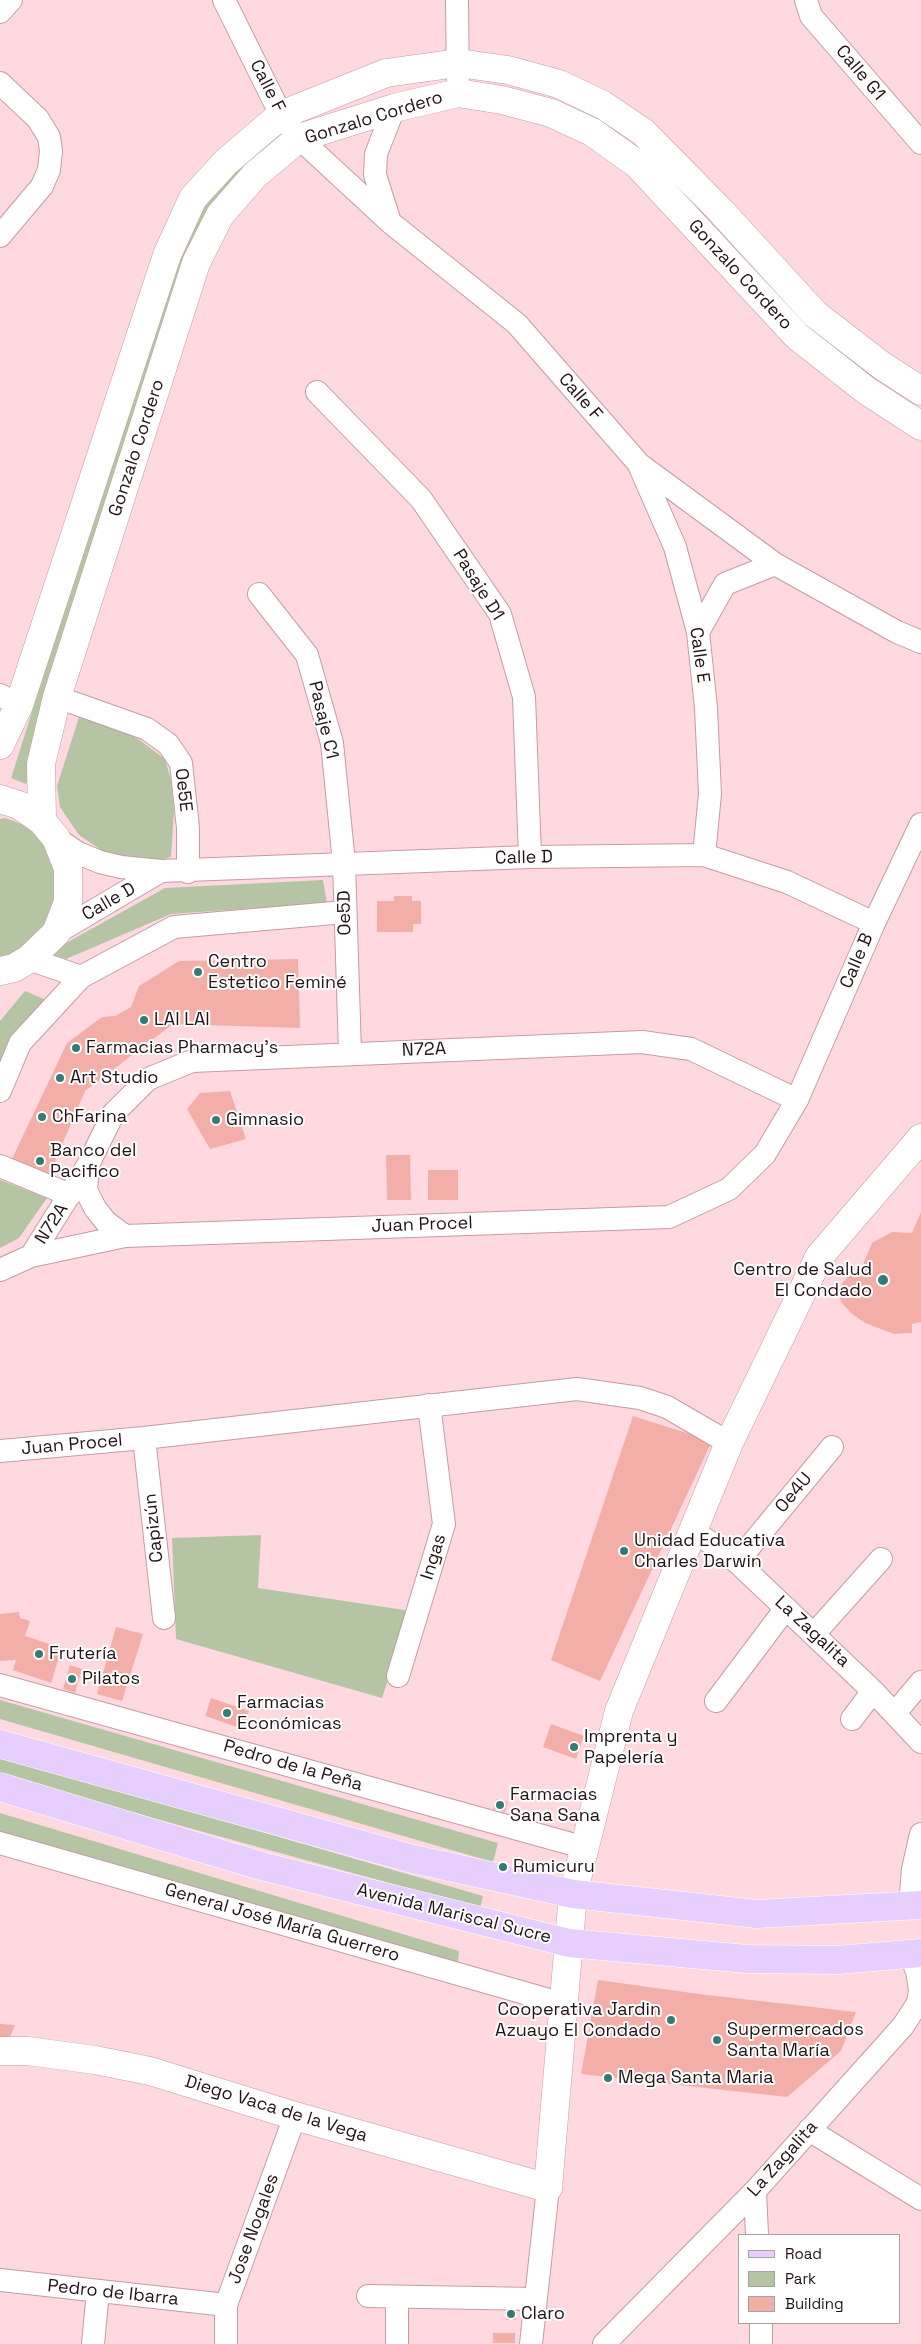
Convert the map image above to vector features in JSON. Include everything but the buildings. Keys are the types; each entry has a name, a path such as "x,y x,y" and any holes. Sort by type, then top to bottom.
{"main road":[{"path":"0,1744 413,1859 573,1894 757,1914 916,1905"},
{"name":"Avenida Mariscal Sucre","path":"0,1787 261,1866 569,1943 747,1959 838,1960 915,1954"}],"street":[{"path":"0,12 12,0"},
{"name":"Calle F","path":"224,0 281,115 299,138 391,223 517,324 639,464 775,564 897,632 921,642"},
{"path":"457,0 458,93"},
{"name":"Calle G1","path":"790,0 808,8 921,143"},
{"name":"Gonzalo Cordero","path":"0,745 10,700 167,255 193,198 226,162 281,115 386,73 458,63 508,70 559,84 603,105 643,132 720,210 815,314 881,365 921,391"},
{"path":"0,83 38,119 49,138 51,151 49,170 42,186 0,236"},
{"name":"Gonzalo Cordero","path":"49,829 41,764 57,697 196,263 220,216 255,175 299,138 394,108 458,93 502,100 551,113 592,132 637,164 797,336 867,391 921,426"},
{"path":"391,223 375,174 376,154 394,108"},
{"name":"Pasaje D1","path":"317,392 421,499 500,614 524,697 530,857"},
{"name":"Calle E","path":"639,464 675,548 698,632 706,708 710,794 704,855"},
{"path":"698,632 725,584 775,564"},
{"name":"Pasaje C1","path":"259,594 307,655 332,743 344,863"},
{"name":"Oe5E","path":"57,697 146,729 168,744 181,763 188,828 188,872"},
{"path":"0,799 19,805 49,829 68,868 68,902 56,932 11,970"},
{"name":"Calle B","path":"797,1100 874,923 921,824"},
{"name":"Calle D","path":"49,829 78,853 100,862 122,868 161,871 188,872 344,863 530,857 704,855 787,882 874,923"},
{"name":"Oe5D","path":"344,863 350,1053"},
{"name":"Calle D","path":"56,932 161,871"},
{"path":"0,1091 20,1043 81,977 174,927 345,912"},
{"path":"11,970 81,977"},
{"name":"N72A","path":"31,1256 88,1165 113,1114 148,1078 192,1061 642,1042 691,1048 797,1100"},
{"name":"Juan Procel","path":"0,1270 31,1256 125,1236 669,1217 729,1189 765,1154 797,1100"},
{"path":"531,2344 534,2299 548,2188 573,1894 619,1711 729,1443 820,1257 921,1138"},
{"name":"N72A","path":"88,1165 86,1190 95,1208 106,1222 125,1236"},
{"path":"0,1166 70,1195"},
{"name":"Juan Procel","path":"0,1451 144,1438 577,1390 640,1398 667,1407 729,1443"},
{"name":"Ingas","path":"398,1676 444,1524 429,1405"},
{"name":"Capizún","path":"144,1438 164,1618"},
{"name":"Oe4U","path":"737,1562 832,1447"},
{"name":"La Zagalita","path":"694,1531 737,1562 873,1691 921,1742"},
{"path":"814,1634 881,1559"},
{"path":"716,1701 786,1608"},
{"path":"895,1713 921,1682"},
{"name":"Pedro de la Peña","path":"0,1685 586,1848"},
{"path":"852,1719 873,1691"},
{"path":"916,1905 913,1869 921,1834"},
{"name":"General José María Guerrero","path":"0,1843 563,2004"},
{"name":"La Zagalita","path":"604,2344 755,2191 809,2130 912,2028 920,1990 915,1954"},
{"name":"Diego Vaca de la Vega","path":"0,2051 28,2051 95,2060 150,2071 295,2116 548,2188"},
{"name":"Jose Nogales","path":"226,2344 226,2305 295,2116"},
{"path":"809,2130 921,2199"},
{"path":"755,2191 757,2234"},
{"name":"Pedro de Ibarra","path":"0,2280 226,2305"},
{"path":"93,2344 98,2291"},
{"path":"368,2296 534,2299"},
{"path":"397,2297 397,2344"},
{"path":"761,2324 761,2344"}],"green space":[{"path":"268,138 280,149 191,263 26,784 11,778 177,257 202,208 246,158"},
{"path":"81,711 102,719 138,739 165,759 171,780 174,811 171,857 158,861 146,861 104,852 79,835 60,807 57,786"},
{"path":"5,818 30,827 50,851 58,878 49,924 25,951 0,964 0,819"},
{"path":"323,880 327,903 171,914 66,959 48,953 165,888"},
{"path":"25,991 46,1000 0,1067 0,1021"},
{"path":"0,1180 47,1198 19,1238 0,1248"},
{"path":"261,1535 258,1588 411,1611 382,1698 176,1639 172,1538"},
{"path":"0,1700 498,1843 493,1862 0,1719"},
{"path":"0,1756 483,1896 480,1908 0,1776"},
{"path":"0,1813 459,1951 458,1962 0,1831"}],"place":[{"name":"Centro Estetico Feminé","path":"198,972"},
{"name":"LAI LAI","path":"144,1020"},
{"name":"Farmacias Pharmacy's","path":"76,1048"},
{"name":"Art Studio","path":"60,1078"},
{"name":"ChFarina","path":"42,1117"},
{"name":"Gimnasio","path":"216,1120"},
{"name":"Banco del Pacifico","path":"40,1161"},
{"name":"Centro de Salud El Condado","path":"883,1280"},
{"name":"Unidad Educativa Charles Darwin","path":"624,1551"},
{"name":"Frutería","path":"39,1654"},
{"name":"Pilatos","path":"72,1679"},
{"name":"Farmacias Económicas","path":"227,1713"},
{"name":"Imprenta y Papelería","path":"574,1747"},
{"name":"Farmacias Sana Sana","path":"500,1805"},
{"name":"Rumicuru","path":"503,1867"},
{"name":"Cooperativa Jardin Azuayo El Condado","path":"671,2020"},
{"name":"Supermercados Santa María","path":"717,2040"},
{"name":"Mega Santa Maria","path":"608,2078"},
{"name":"Claro","path":"511,2314"}]}
